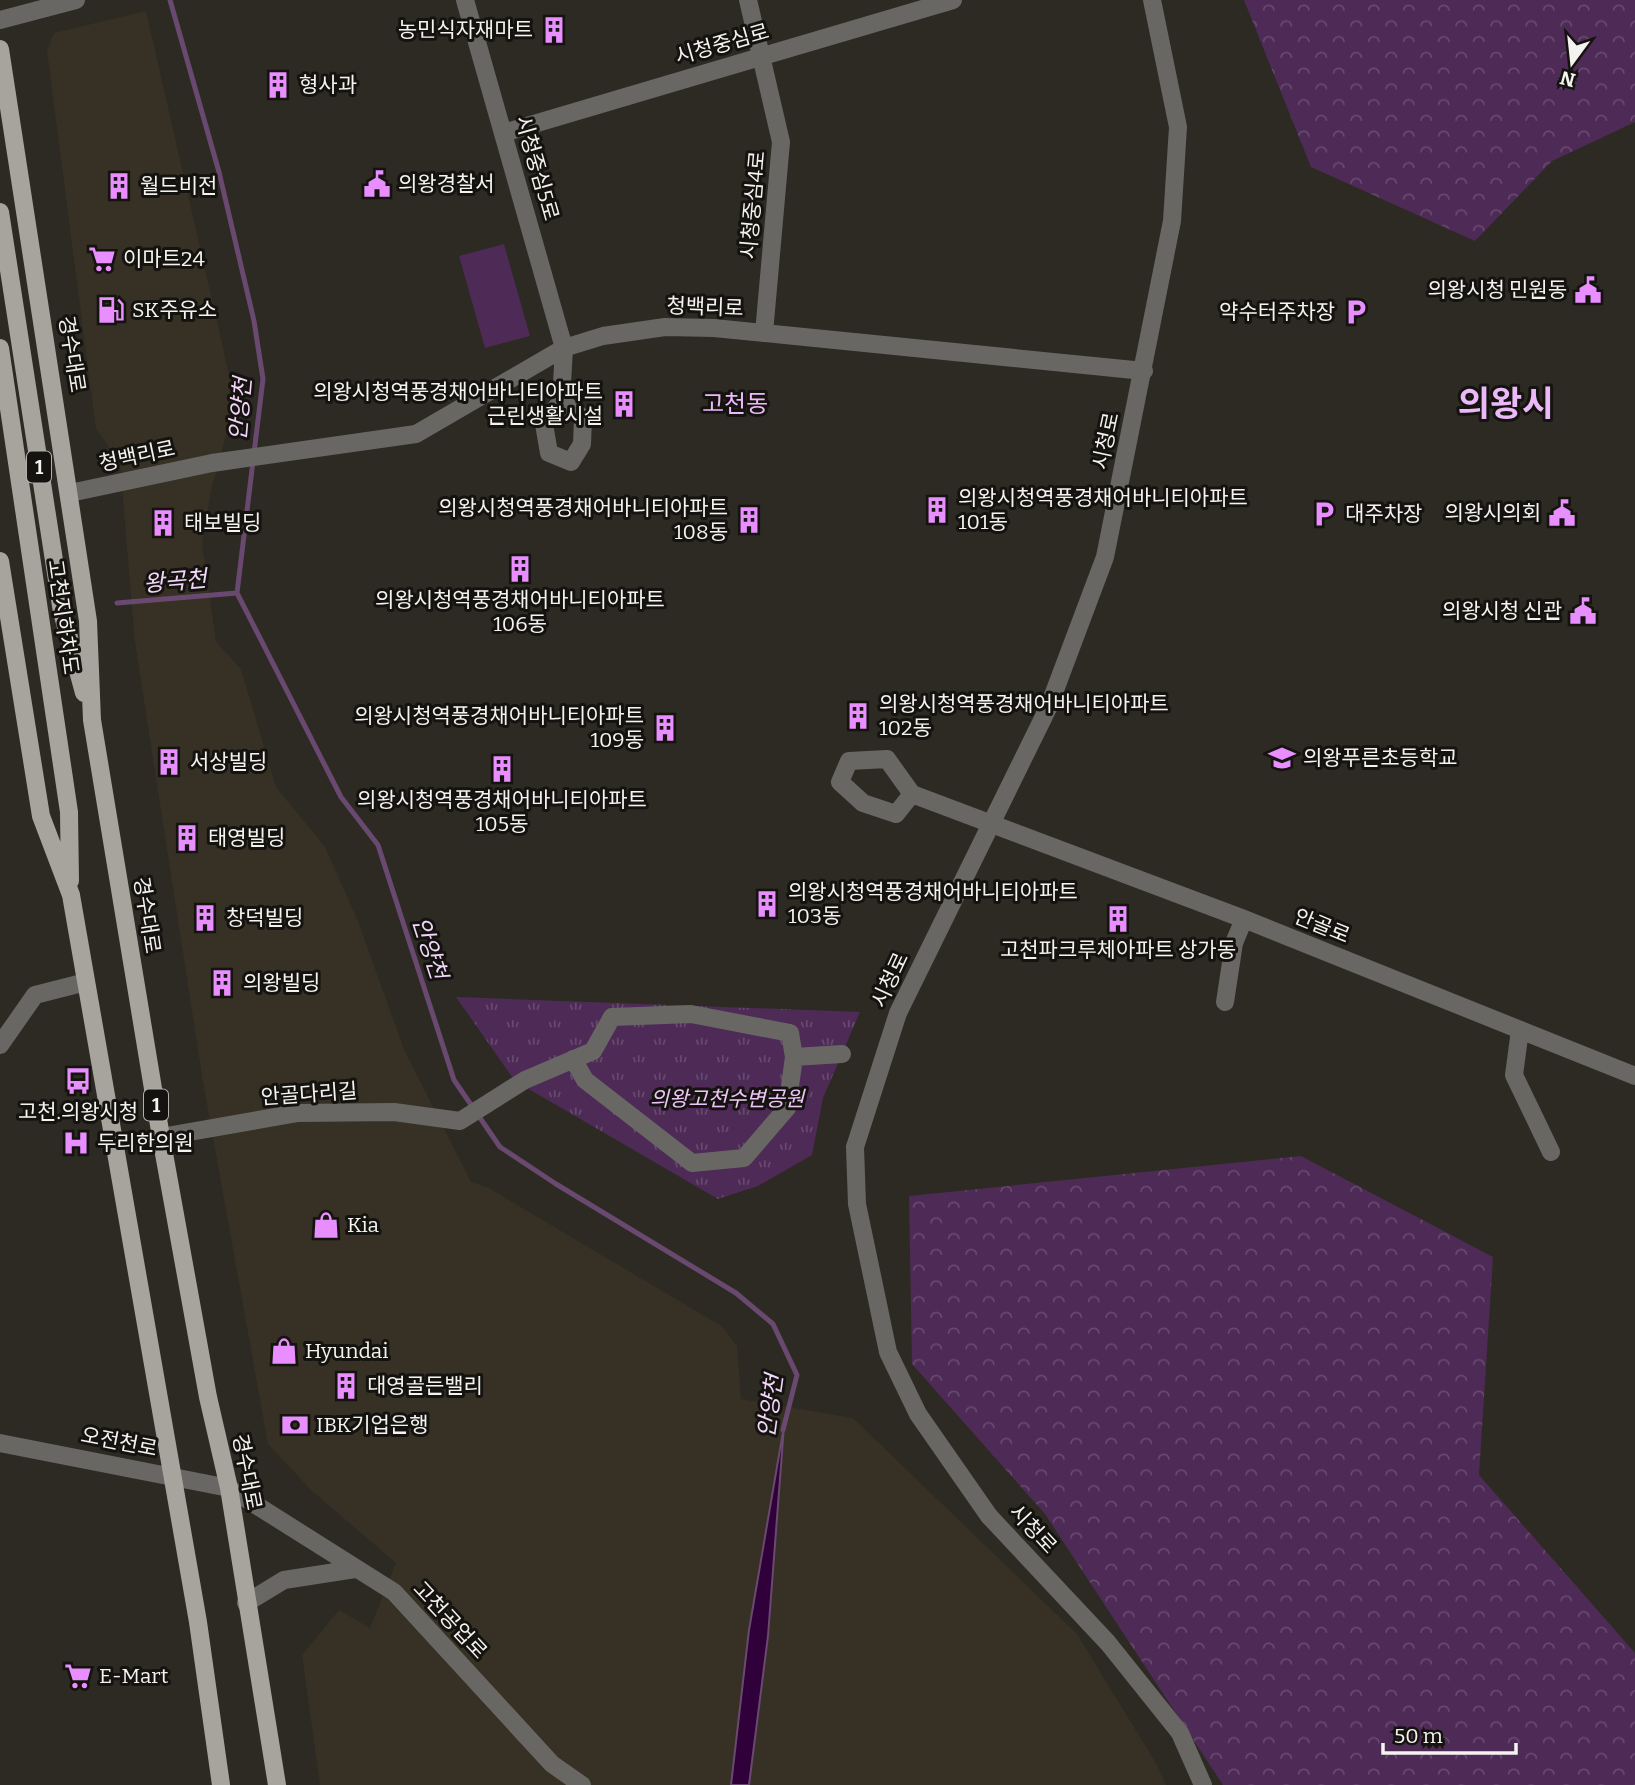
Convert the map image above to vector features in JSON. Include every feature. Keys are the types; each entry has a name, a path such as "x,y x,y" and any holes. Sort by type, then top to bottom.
{"main road":[{"name":"경수대로","path":"0,49 88,621 92,720 161,1137 208,1396 229,1488 276,1785"},
{"path":"0,141 8,146 20,168"},
{"name":"고천지하차도","path":"0,212 62,612 92,720"},
{"name":"고천지하차도","path":"0,348 69,812 71,895"},
{"name":"1","path":"0,561 5,624 41,816 71,895 173,1475 221,1785"}],"street":[{"path":"0,20 76,0"},
{"name":"시청중심5로","path":"465,0 564,348 561,401"},
{"name":"시청중심4로","path":"748,0 781,142 764,332"},
{"name":"시청중심로","path":"503,133 953,0"},
{"name":"시청로","path":"1152,0 1178,127 1172,220 1144,371 1101,569 1049,706 898,1013 855,1147 857,1205 888,1352 918,1414 989,1516 1108,1643 1180,1733 1203,1785"},
{"name":"청백리로","path":"70,493 212,463 416,433 564,348 603,335 665,327 764,332 1144,371"},
{"name":"안골로","path":"912,794 1244,919 1635,1076"},
{"path":"1225,1002 1234,943 1244,919"},
{"path":"0,1045 35,995 86,982"},
{"path":"691,1014 790,1033 794,1057 788,1108 744,1158 692,1163 585,1080 573,1059 593,1051 612,1017 691,1014"},
{"path":"1520,1030 1514,1076 1551,1152"},
{"path":"794,1057 842,1054"},
{"name":"안골다리길","path":"161,1137 298,1113 394,1112 460,1121 525,1080 573,1059"},
{"name":"오전천로","path":"0,1443 229,1488"},
{"name":"고천공업로","path":"229,1488 394,1592 552,1764 582,1785"},
{"path":"246,1603 284,1580 355,1569"}],"shaded area":[{"path":"146,11 228,370 233,410 211,491 202,543 216,642 241,669 276,787 325,847 358,921 404,1049 471,1182 487,1187 723,1327 737,1346 741,1399 853,1418 1077,1634 1157,1765 1166,1785 320,1785 302,1655 339,1610 370,1628 396,1563 311,1490 268,1444 203,1082 135,642 120,462 96,429 47,51 54,33"},
{"path":"784,1426 768,1636 749,1785 731,1785 749,1630"}],"green space":[{"path":"1244,0 1635,0 1635,122 1552,161 1475,241 1311,167"},
{"path":"504,244 530,336 485,348 459,256"},
{"name":"의왕고천수변공원","path":"456,997 860,1012 823,1098 812,1155 758,1186 718,1199 515,1081"},
{"path":"1301,1156 1493,1257 1479,1475 1635,1653 1635,1785 1223,1785 1045,1514 912,1364 909,1196"}],"waterway":[{"name":"안양천","path":"170,0 219,172 254,321 263,379 237,593 341,797 378,845 454,1080 500,1147 736,1293 773,1324 797,1375 783,1430"},
{"name":"왕곡천","path":"117,603 237,593"}],"place":[{"name":"농민식자재마트","path":"554,30"},
{"name":"형사과","path":"278,85"},
{"name":"의왕경찰서","path":"377,184"},
{"name":"월드비전","path":"119,186"},
{"name":"이마트24","path":"102,259"},
{"name":"의왕시청 민원동","path":"1588,290"},
{"name":"SK주유소","path":"111,310"},
{"name":"약수터주차장","path":"1356,312"},
{"name":"의왕시청역풍경채어바니티아파트 근린생활시설","path":"624,404"},
{"name":"의왕시청역풍경채어바니티아파트 101동","path":"937,510"},
{"name":"의왕시의회","path":"1562,513"},
{"name":"대주차장","path":"1324,514"},
{"name":"의왕시청역풍경채어바니티아파트 108동","path":"749,520"},
{"name":"태보빌딩","path":"163,523"},
{"name":"의왕시청역풍경채어바니티아파트 106동","path":"520,569"},
{"name":"의왕시청 신관","path":"1583,611"},
{"name":"의왕시청역풍경채어바니티아파트 102동","path":"858,716"},
{"name":"의왕시청역풍경채어바니티아파트 109동","path":"665,728"},
{"name":"의왕푸른초등학교","path":"1282,758"},
{"name":"서상빌딩","path":"169,762"},
{"name":"의왕시청역풍경채어바니티아파트 105동","path":"502,769"},
{"name":"태영빌딩","path":"187,838"},
{"name":"의왕시청역풍경채어바니티아파트 103동","path":"767,904"},
{"name":"창덕빌딩","path":"205,918"},
{"name":"고천파크루체아파트 상가동","path":"1118,919"},
{"name":"의왕빌딩","path":"222,983"},
{"name":"고천.의왕시청","path":"78,1081"},
{"name":"두리한의원","path":"76,1143"},
{"name":"Kia","path":"326,1225"},
{"name":"Hyundai","path":"284,1351"},
{"name":"대영골든밸리","path":"346,1386"},
{"name":"IBK기업은행","path":"295,1425"},
{"name":"E-Mart","path":"78,1676"}],"district":[{"name":"고천동","path":"735,404"},
{"name":"의왕시","path":"1506,404"}]}
